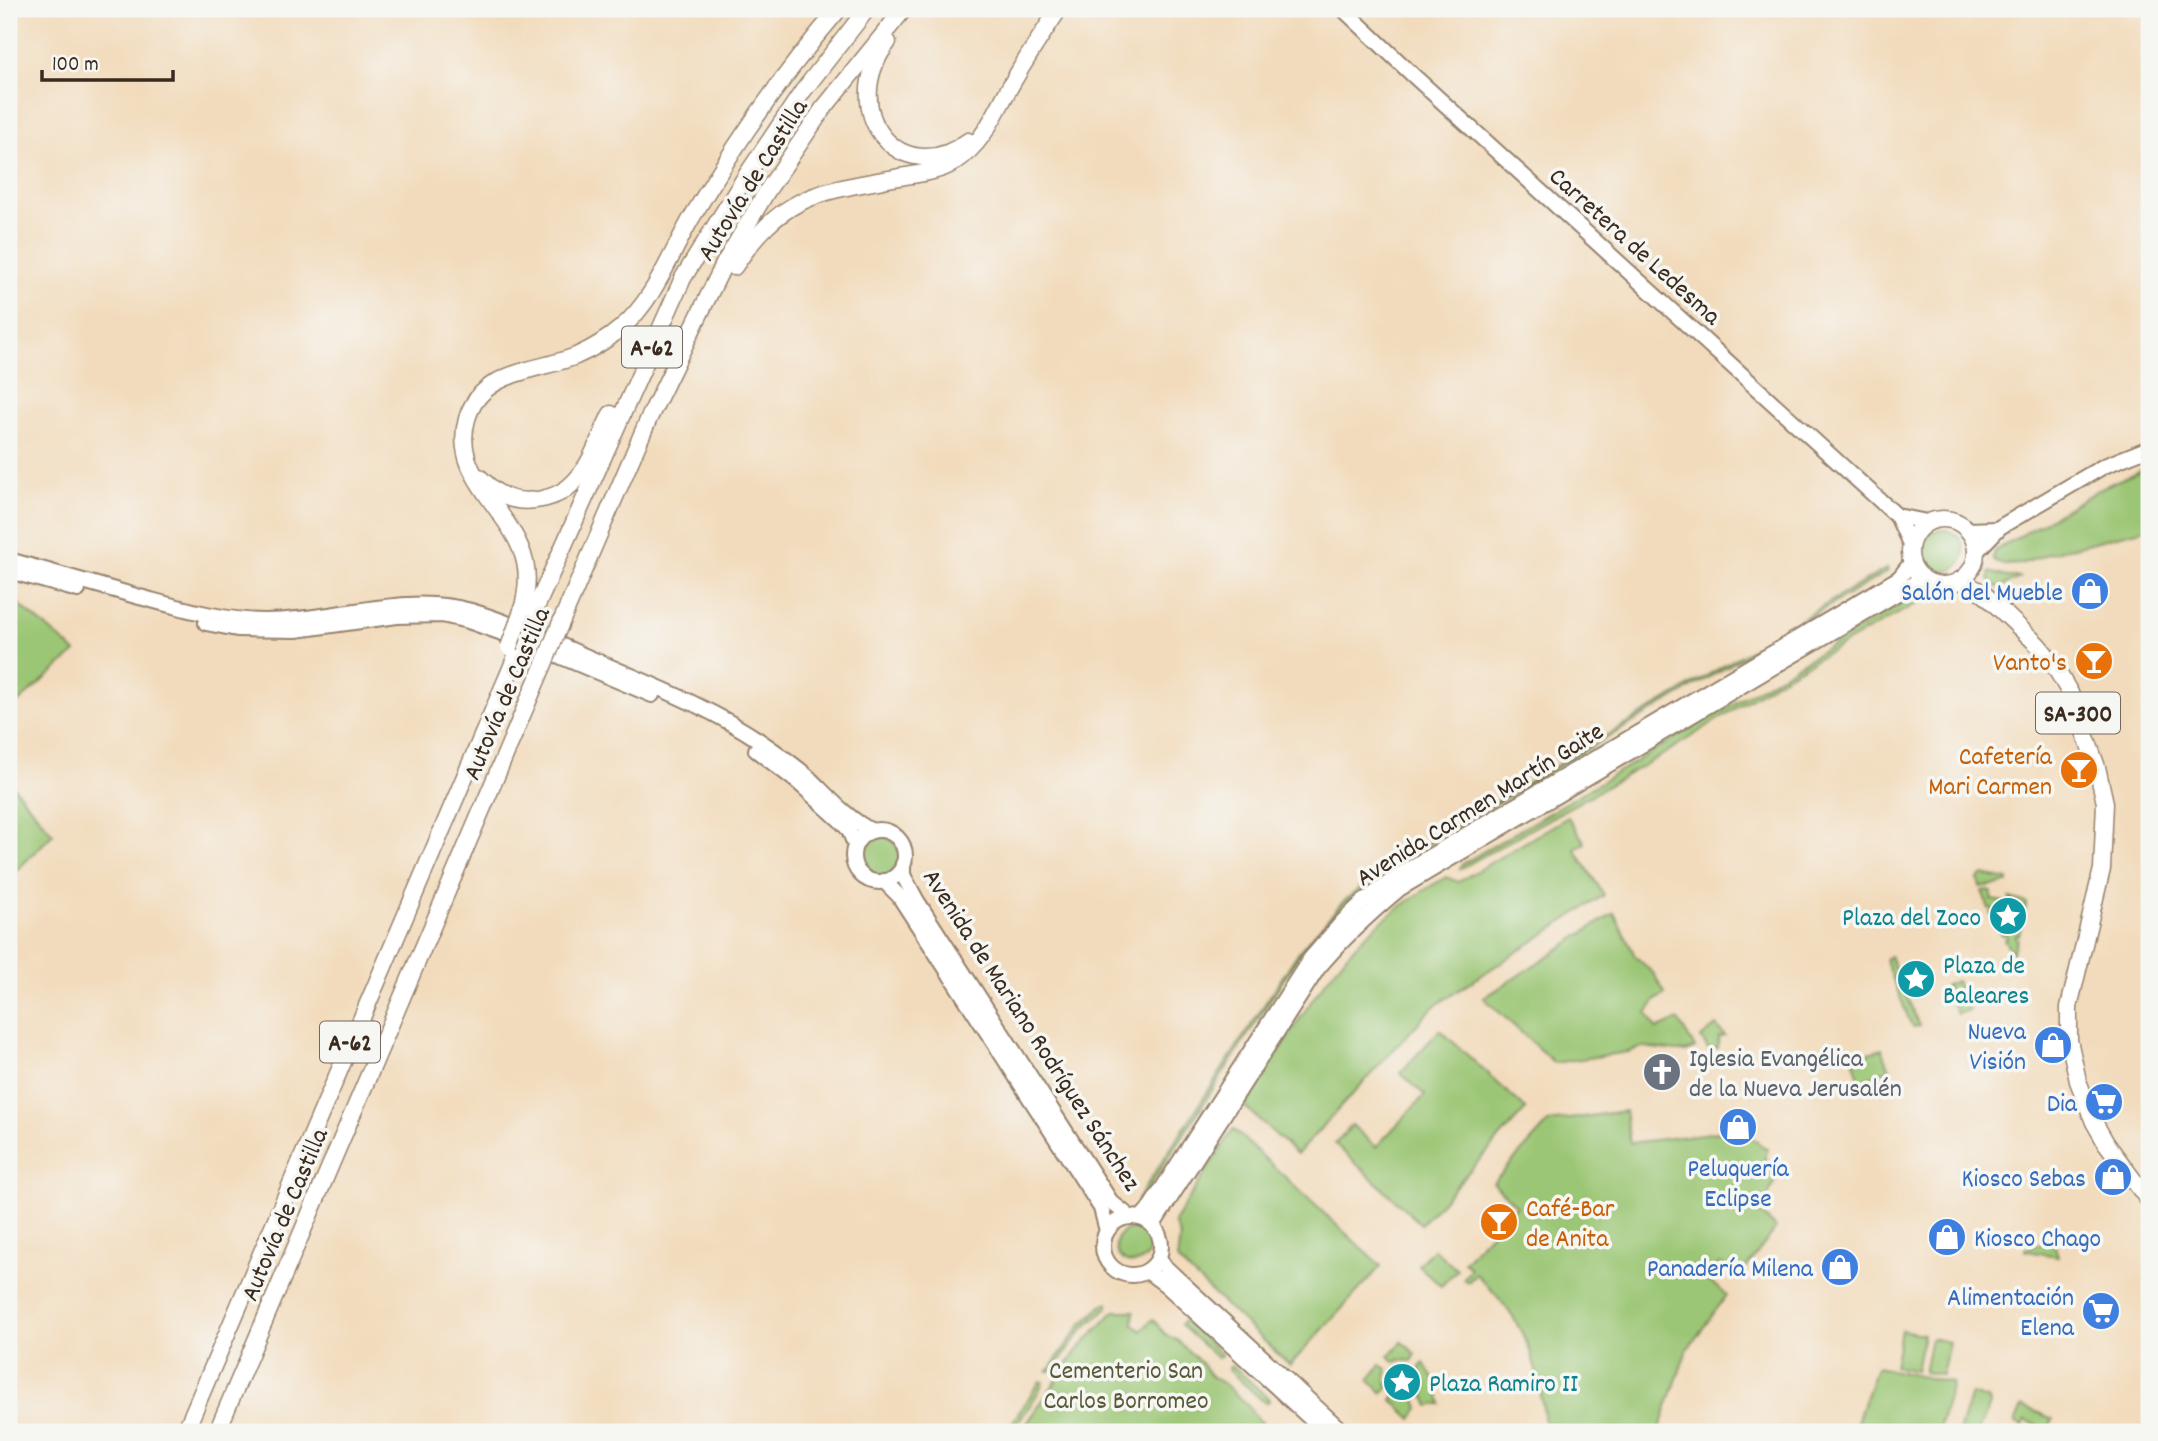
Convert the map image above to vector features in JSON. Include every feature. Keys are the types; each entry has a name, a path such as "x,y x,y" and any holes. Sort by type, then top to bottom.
{"highway":[{"path":"526,617 525,561 509,526 485,495 467,460 464,430 475,401 501,379 574,356 604,341 632,317 643,304 692,217 752,124 839,9"},
{"name":"Autovía de Castilla","path":"185,1432 479,739 526,617 683,278 803,91 867,9"},
{"name":"Autovía de Castilla","path":"216,1432 649,418 725,262 767,191 823,108 904,9"},
{"path":"911,9 883,47 873,66 868,86 872,119 877,131 889,143 908,153 921,156 938,156 953,151 978,133 1006,93"},
{"path":"649,418 747,247 779,214 816,194 933,171 955,162 983,135 1036,42 1059,9"},
{"path":"473,471 502,495 524,500 549,497 575,481 585,467 677,277 739,176 803,91"},
{"path":"1923,579 1911,563 1910,544 1919,528 1927,522 1949,519 1956,521 1973,536 1983,593"},
{"path":"1960,580 1966,576 1975,557"},
{"name":"SA-300","path":"1923,579 1943,585 1960,580 1983,593 2038,645 2059,672 2074,702 2103,789 2105,828 2102,869 2069,1007 2069,1040 2078,1081 2094,1122 2106,1143 2149,1201"}],"main road":[{"name":"Carretera de Ledesma","path":"1343,9 1897,516 1910,544"},
{"path":"1975,557 1996,529 2104,466 2149,448"},
{"path":"1897,516 1927,522"},
{"path":"1968,530 1996,529"},
{"path":"9,560 189,611 242,620 307,618 420,604 481,614 523,629 668,692 738,727 804,773 862,826 872,831"},
{"name":"Avenida Carmen Martín Gaite","path":"1141,1220 1310,959 1363,902 1422,861 1899,579 1911,563"},
{"path":"9,571 188,619 237,629 296,631 420,614 468,621 519,639 665,701 734,736 808,791 849,830 855,845"},
{"name":"Avenida Carmen Martín Gaite","path":"1141,1220 1334,948 1369,913 1399,890 1923,579"},
{"path":"883,830 893,834 905,853 903,864 892,878 884,881 872,881 862,876 855,867 852,856 859,839 872,831 883,830"},
{"name":"Avenida de Mariano Rodríguez Sánchez","path":"903,864 904,875 913,895 1111,1202 1141,1220"},
{"name":"Avenida de Mariano Rodríguez Sánchez","path":"884,881 899,895 1101,1208 1107,1231"},
{"path":"1141,1220 1161,1241 1159,1258 1147,1271 1127,1275 1112,1267 1103,1249 1107,1231 1117,1221 1141,1220"},
{"path":"1159,1258 1165,1267 1343,1432"},
{"path":"1147,1271 1166,1285 1325,1432"}],"green space":[{"path":"2149,467 2149,528 2047,554 2021,564 2004,565 1995,562 1995,551 2103,487"},
{"path":"1943,530 1958,536 1964,551 1958,566 1943,572 1928,566 1922,551 1928,536"},
{"path":"1887,568 1888,571 1398,862 1370,882 1321,928 1300,954 1142,1199 1137,1200 1300,950 1342,903 1383,869"},
{"path":"1989,572 2007,577 2021,577 1999,588 1989,580"},
{"path":"1918,594 1923,597 1921,601 1784,677 1664,754 1460,869 1461,865"},
{"path":"9,596 76,652 9,710"},
{"path":"12,785 53,834 9,878 9,787"},
{"path":"1568,817 1585,843 1575,849 1604,895 1433,1007 1297,1154 1245,1107 1312,1000 1342,960 1369,932 1401,906 1446,877 1458,882"},
{"path":"879,836 893,842 899,856 893,870 879,876 865,870 859,856 865,842"},
{"path":"1983,875 2008,880 2008,883 1980,887 1978,879"},
{"name":"Plaza del Zoco","path":"1982,891 1992,892 1991,900 2011,903 2010,898 2027,903 2020,917 2023,918 2012,953 2004,939 2006,934 2002,935 1990,913 1995,911 1989,909"},
{"path":"1614,913 1635,956 1654,974 1665,994 1656,1000 1647,1013 1656,1029 1678,1020 1695,1048 1686,1052 1643,1047 1628,1052 1554,1063 1484,998"},
{"path":"1890,956 1919,1026 1912,1027 1885,959"},
{"path":"1956,981 1969,1010 1957,1014 1945,985"},
{"path":"1716,1026 1725,1036 1719,1038 1718,1048 1708,1049 1701,1038"},
{"path":"1440,1030 1526,1109 1421,1224 1335,1144 1352,1125 1376,1147 1425,1095 1400,1073"},
{"path":"1882,1049 1890,1069 1860,1081 1853,1058"},
{"path":"1625,1111 1630,1143 1742,1129 1744,1135 1768,1149 1764,1159 1781,1167 1760,1213 1776,1228 1738,1279 1720,1263 1702,1276 1727,1295 1687,1350 1660,1427 1655,1432 1546,1432 1539,1385 1528,1346 1508,1310 1494,1292 1476,1274 1468,1282 1463,1279 1471,1269 1464,1262 1509,1213 1500,1204 1504,1202 1512,1210 1517,1206 1493,1183 1549,1122"},
{"path":"1233,1129 1381,1266 1290,1365 1177,1260 1180,1236 1174,1222"},
{"path":"1133,1229 1145,1234 1150,1246 1145,1258 1133,1263 1121,1258 1116,1246 1121,1234"},
{"path":"2053,1239 2058,1256 2025,1251 2025,1249"},
{"path":"1434,1249 1457,1270 1441,1286 1418,1265"},
{"path":"1108,1303 1108,1307 1083,1329 1052,1371 1048,1371 1081,1325"},
{"name":"Cementerio San Carlos Borromeo","path":"1114,1311 1134,1311 1133,1324 1141,1331 1153,1319 1165,1334 1178,1341 1211,1376 1227,1386 1248,1406 1258,1420 1276,1432 1021,1432 1076,1352"},
{"path":"1185,1321 1221,1354 1221,1357 1217,1358 1181,1325"},
{"path":"1901,1330 1923,1334 1916,1371 1894,1366"},
{"path":"1931,1338 1949,1342 1942,1375 1924,1372"},
{"path":"1402,1342 1416,1354 1412,1361 1395,1362 1389,1356"},
{"path":"1424,1363 1436,1382 1441,1404 1429,1406 1420,1385 1420,1367"},
{"path":"1381,1365 1387,1369 1386,1381 1389,1387 1382,1393 1369,1380"},
{"path":"1230,1366 1269,1401 1265,1403 1229,1370"},
{"path":"1876,1367 1952,1383 1938,1432 1854,1431"},
{"path":"1040,1381 1043,1382 1033,1401 1011,1432 1006,1432"},
{"path":"1396,1394 1407,1397 1414,1394 1419,1408 1412,1419 1392,1400"},
{"path":"1971,1394 1989,1400 1990,1405 1978,1432 1959,1432"},
{"path":"2022,1406 2053,1419 2047,1432 2039,1432 2041,1427 2025,1420 2022,1426 2015,1423"}],"place":[{"name":"Salón del Mueble","path":"2090,591"},
{"name":"Vanto's","path":"2094,661"},
{"name":"Cafetería Mari Carmen","path":"2079,770"},
{"name":"Plaza del Zoco","path":"2008,916"},
{"name":"Plaza de Baleares","path":"1916,979"},
{"name":"Nueva Visión","path":"2053,1045"},
{"name":"Iglesia Evangélica de la Nueva Jerusalén","path":"1662,1072"},
{"name":"Dia","path":"2104,1102"},
{"name":"Peluquería Eclipse","path":"1738,1127"},
{"name":"Kiosco Sebas","path":"2113,1177"},
{"name":"Café-Bar de Anita","path":"1499,1222"},
{"name":"Kiosco Chago","path":"1947,1237"},
{"name":"Panadería Milena","path":"1840,1267"},
{"name":"Alimentación Elena","path":"2101,1311"},
{"name":"Plaza Ramiro II","path":"1402,1382"}]}
